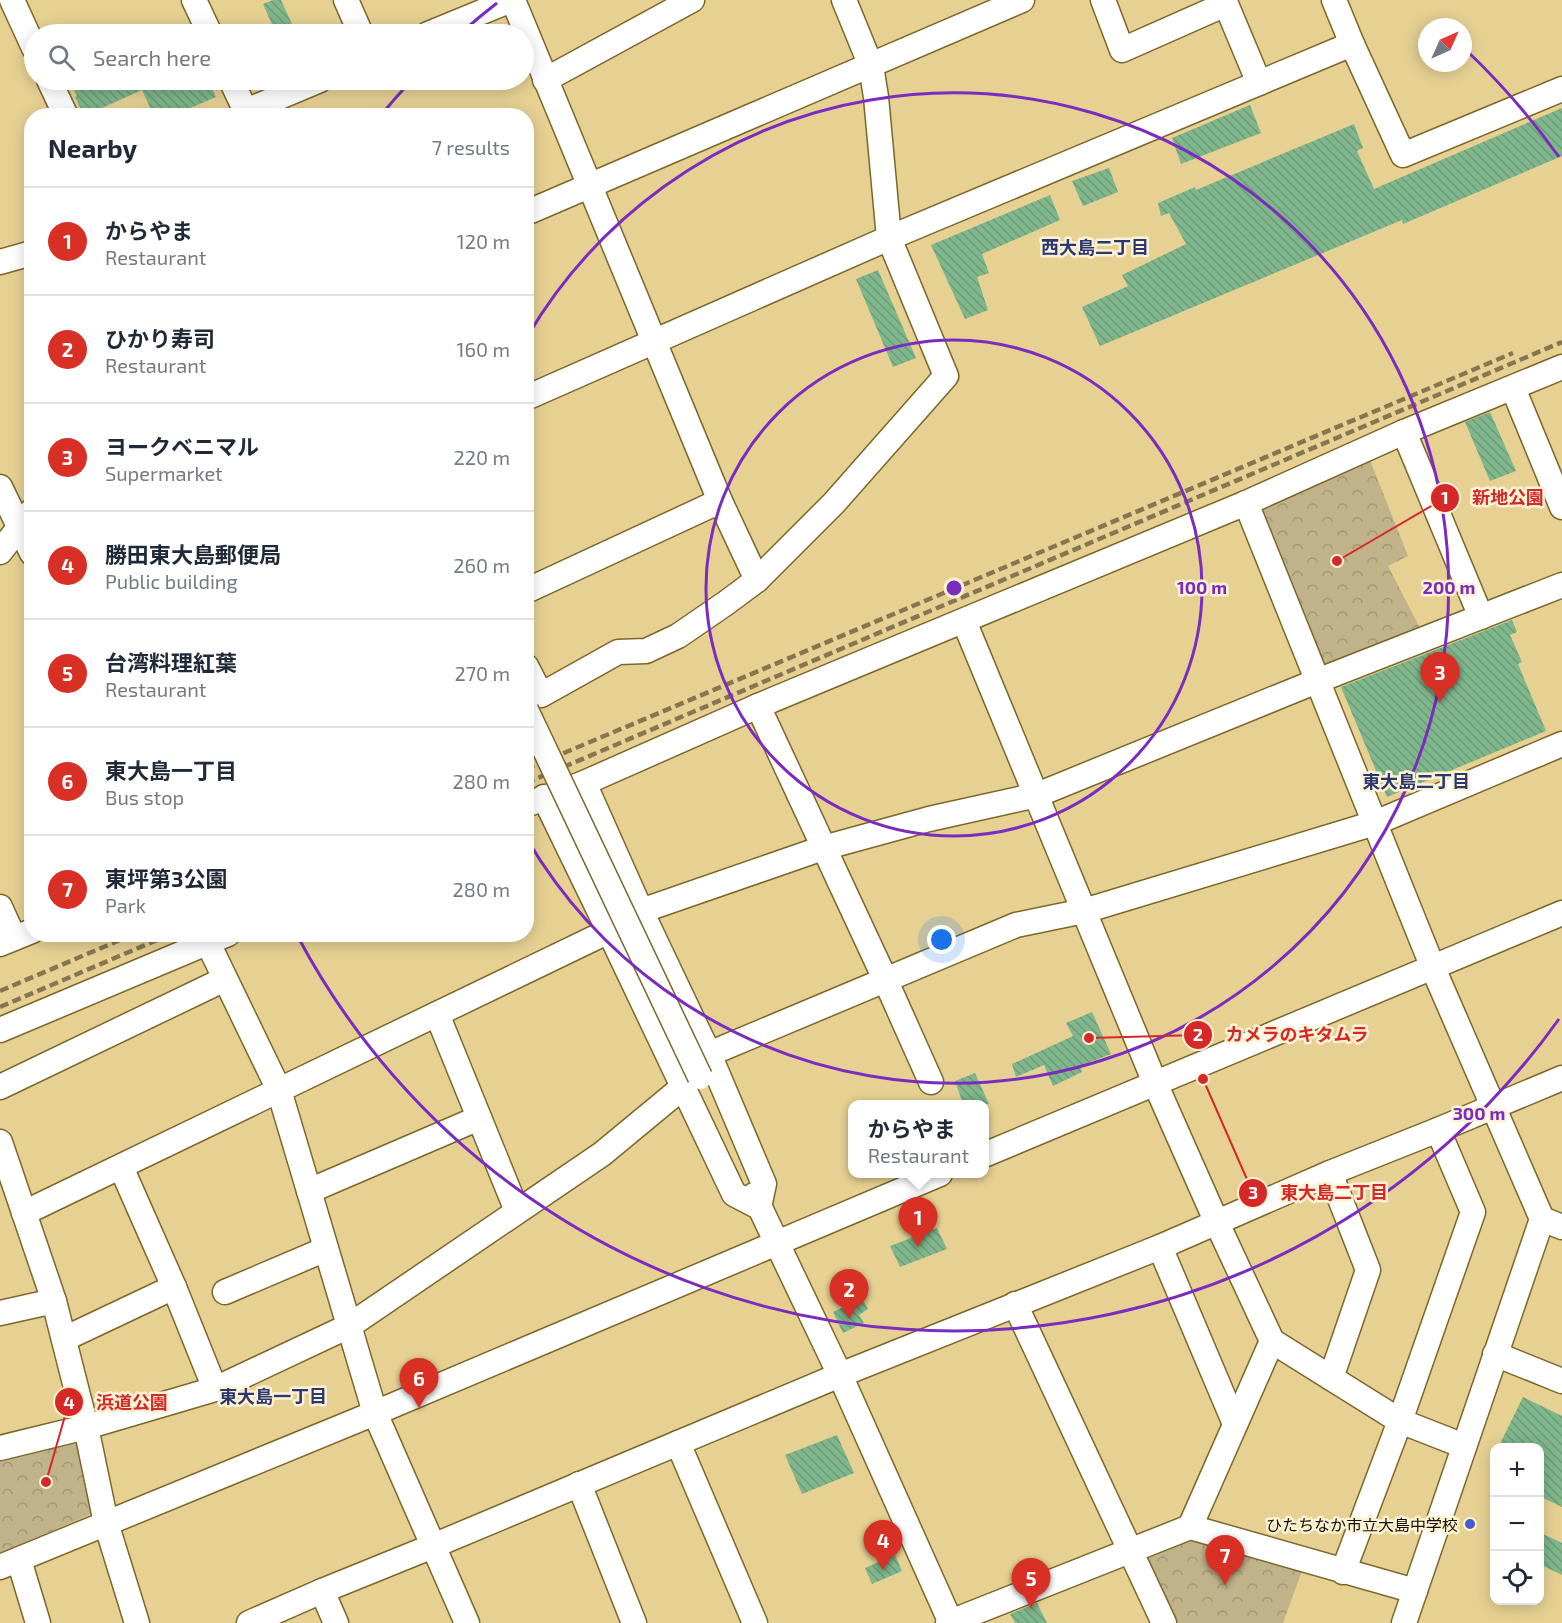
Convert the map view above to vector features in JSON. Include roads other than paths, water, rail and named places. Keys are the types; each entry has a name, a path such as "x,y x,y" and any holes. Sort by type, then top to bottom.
{"street":[{"path":"12,0 24,26"},
{"path":"194,0 205,24"},
{"path":"346,0 357,24"},
{"path":"453,24 512,0 522,24"},
{"path":"545,80 692,0"},
{"path":"534,681 541,695 618,652 646,651 678,636 726,603 757,580 834,503 946,376 889,238 871,66 844,0"},
{"path":"534,210 1022,0"},
{"path":"1103,0 1122,50 1226,4 1259,83"},
{"path":"1334,0 1403,155 1562,89"},
{"path":"534,394 889,238 1352,44"},
{"path":"534,53 720,501 757,580"},
{"path":"54,90 62,108"},
{"path":"235,90 243,108"},
{"path":"258,108 298,90"},
{"path":"0,262 24,255"},
{"path":"1415,1592 1191,1527 950,1623 840,1375 759,1207 609,931 535,801 584,783 758,706 1245,503 1404,432 1562,368"},
{"path":"1513,388 1562,507"},
{"path":"1404,432 1481,617"},
{"path":"0,487 24,518"},
{"path":"534,587 720,501"},
{"path":"1245,503 1433,968 1493,1106 1552,1223 1495,1354 1404,1623"},
{"path":"0,552 24,520"},
{"path":"641,910 823,848 929,819 1037,795 1317,681 1562,585"},
{"path":"964,621 1155,1083 1272,1341 1400,1421 1464,1446"},
{"path":"758,706 931,1082"},
{"path":"534,728 691,1082"},
{"path":"709,1054 1016,925 1084,911 1374,823 1562,744"},
{"path":"584,783 709,1054 764,1184 759,1207"},
{"path":"0,907 15,937"},
{"path":"989,1153 1562,913"},
{"path":"24,1213 609,931"},
{"path":"0,1030 202,942"},
{"path":"215,942 225,980 279,1090 375,1413 467,1623"},
{"path":"0,1087 225,980"},
{"path":"437,1014 517,1210"},
{"path":"249,1623 840,1375 1160,1246 1330,1173 1562,1078"},
{"path":"0,1448 86,1427 215,1389 349,1326 602,1154 691,1082"},
{"path":"309,1191 479,1118"},
{"path":"1343,1572 1400,1421 1473,1212 1438,1130"},
{"path":"0,1142 54,1301 86,1427 106,1523 137,1623"},
{"path":"121,1167 174,1287 215,1389"},
{"path":"1330,1173 1368,1270 1331,1378"},
{"path":"38,1623 9,1564 375,1413 928,1178"},
{"path":"1160,1246 1235,1424"},
{"path":"225,1292 326,1248"},
{"path":"64,1339 174,1287"},
{"path":"0,1313 54,1301"},
{"path":"1015,1304 1164,1623"},
{"path":"1191,1527 1272,1341"},
{"path":"1495,1354 1562,1381"},
{"path":"678,1443 754,1623"},
{"path":"579,1484 634,1623"},
{"path":"322,1591 336,1623"}],"railway":[{"path":"534,780 1562,342"},
{"path":"534,766 1513,353"},
{"path":"0,991 115,942"},
{"path":"0,1007 152,942"}],"place":[{"name":"新地公園","path":"1337,561"},
{"name":"ヨークベニマル","path":"1440,702"},
{"name":"カメラのキタムラ","path":"1089,1038"},
{"name":"東大島二丁目","path":"1203,1079"},
{"name":"からやま","path":"918,1247"},
{"name":"ひかり寿司","path":"849,1319"},
{"name":"東大島一丁目","path":"419,1408"},
{"name":"浜道公園","path":"46,1482"},
{"name":"ひたちなか市立大島中学校","path":"1470,1524"},
{"name":"勝田東大島郵便局","path":"883,1570"},
{"name":"東坪第3公園","path":"1225,1585"},
{"name":"台湾料理紅葉","path":"1031,1608"}],"district":[{"name":"西大島二丁目","path":"1095,247"},
{"name":"東大島二丁目","path":"1416,781"},
{"name":"東大島一丁目","path":"273,1396"}]}
